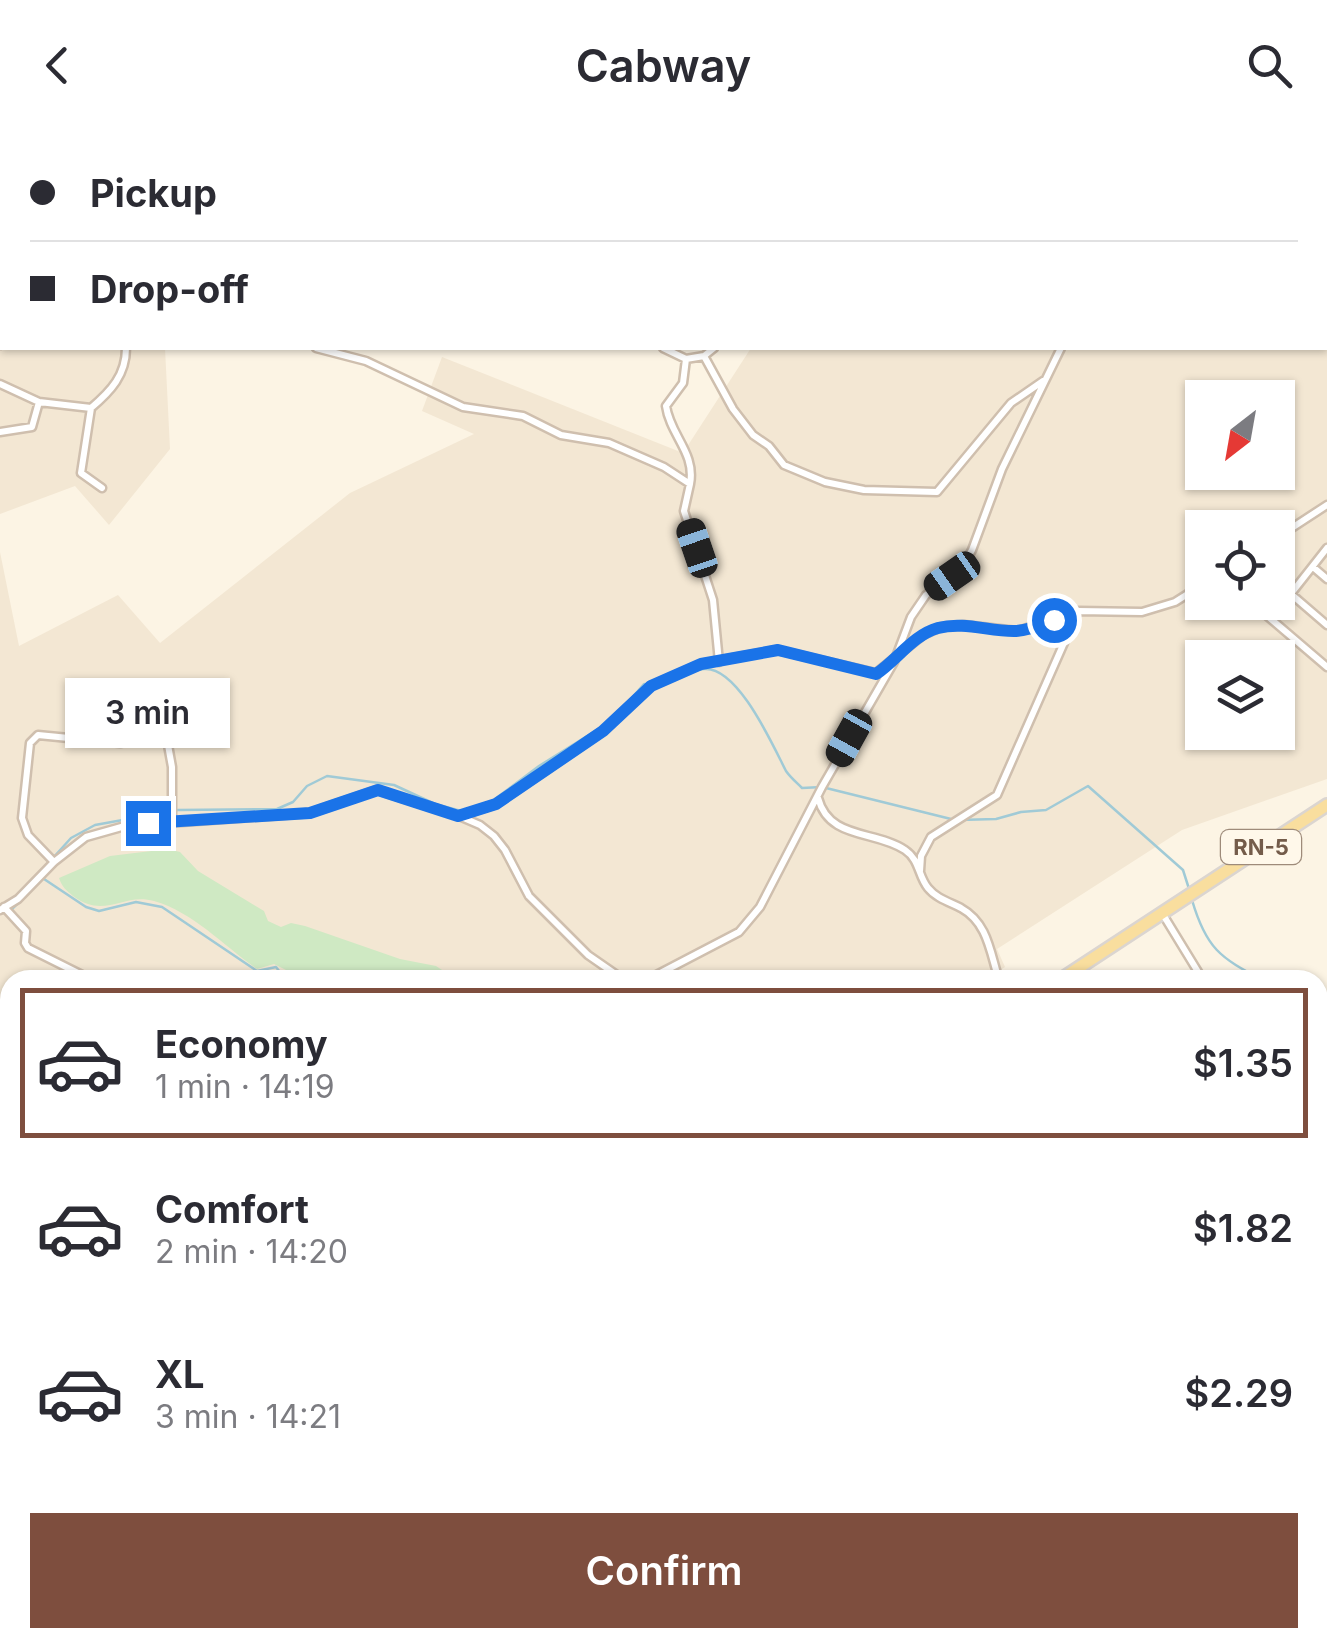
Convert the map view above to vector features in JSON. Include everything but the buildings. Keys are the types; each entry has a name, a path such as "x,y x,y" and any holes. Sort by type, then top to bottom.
{"main road":[{"name":"RN-5","path":"1075,970 1327,805"}],"street":[{"path":"102,488 80,473 91,408 108,394 124,370 126,350"},
{"path":"324,350 366,361 464,407 522,416 560,435 610,443 664,467 690,484"},
{"path":"668,350 686,359 704,356 712,350"},
{"path":"666,970 748,924 894,662 911,617 926,595 952,576 972,550 996,483 1060,350"},
{"path":"704,356 752,435 770,446 784,465 825,482 864,490 937,492 1012,402 1044,380"},
{"path":"686,359 683,383 666,406 693,468 684,511 713,600 719,662"},
{"path":"0,384 39,402 91,408"},
{"path":"0,432 32,427 39,402"},
{"path":"1295,525 1327,505"},
{"path":"1295,589 1327,548"},
{"path":"1312,567 1327,579"},
{"path":"458,816 496,804 578,750 618,719 651,686 675,673 778,650 876,674 913,642 941,627 1018,631 1078,610 1142,612 1185,596"},
{"path":"1295,597 1327,624"},
{"path":"920,870 921,856 931,837 997,795 1078,610"},
{"path":"1272,620 1327,666"},
{"path":"54,862 28,835 22,818 30,743 38,735 120,743 166,734 172,767 172,821"},
{"path":"72,970 28,948 26,931 2,909 86,836 125,826 172,821 310,813 378,790 480,825 505,850 528,896 588,955 610,970"},
{"path":"818,797 825,817 834,826 901,847 915,858 925,886 972,915 983,927 995,970"},
{"path":"1161,912 1197,970"}],"shaded area":[{"path":"0,350 165,350 170,449 109,525 75,486 0,514"},
{"path":"750,350 1327,350 1327,779 1182,830 997,949 1005,967 1000,970 0,970 0,552 19,646 118,595 160,643 350,493 474,434 422,411 442,357 683,453"}],"green space":[{"path":"168,849 180,852 198,871 264,911 268,921 281,927 291,923 305,926 442,970 286,970 274,964 257,969 195,921 168,906 143,899 95,906 64,888 59,878 110,856"}],"waterway":[{"path":"659,686 698,670 717,671 741,693 786,771 802,788 822,787 951,819"},
{"path":"621,710 644,684 651,685"},
{"path":"491,802 608,723"},
{"path":"43,869 71,838 95,825 178,810 277,809 327,776 394,785 435,804 465,812"},
{"path":"959,820 996,819 1046,810 1088,786 1183,870 1190,892"},
{"path":"41,877 86,907 99,911 136,902 162,907 256,970"},
{"path":"11,910 34,887"},
{"path":"1192,900 1209,941 1225,958 1245,970"},
{"path":"262,970 278,970"}],"route":[{"path":"148,823 310,813 369,790 458,816 496,804 578,750 618,719 651,686 701,664 778,650 876,674 913,642 941,627 1018,631 1054,620"}]}
